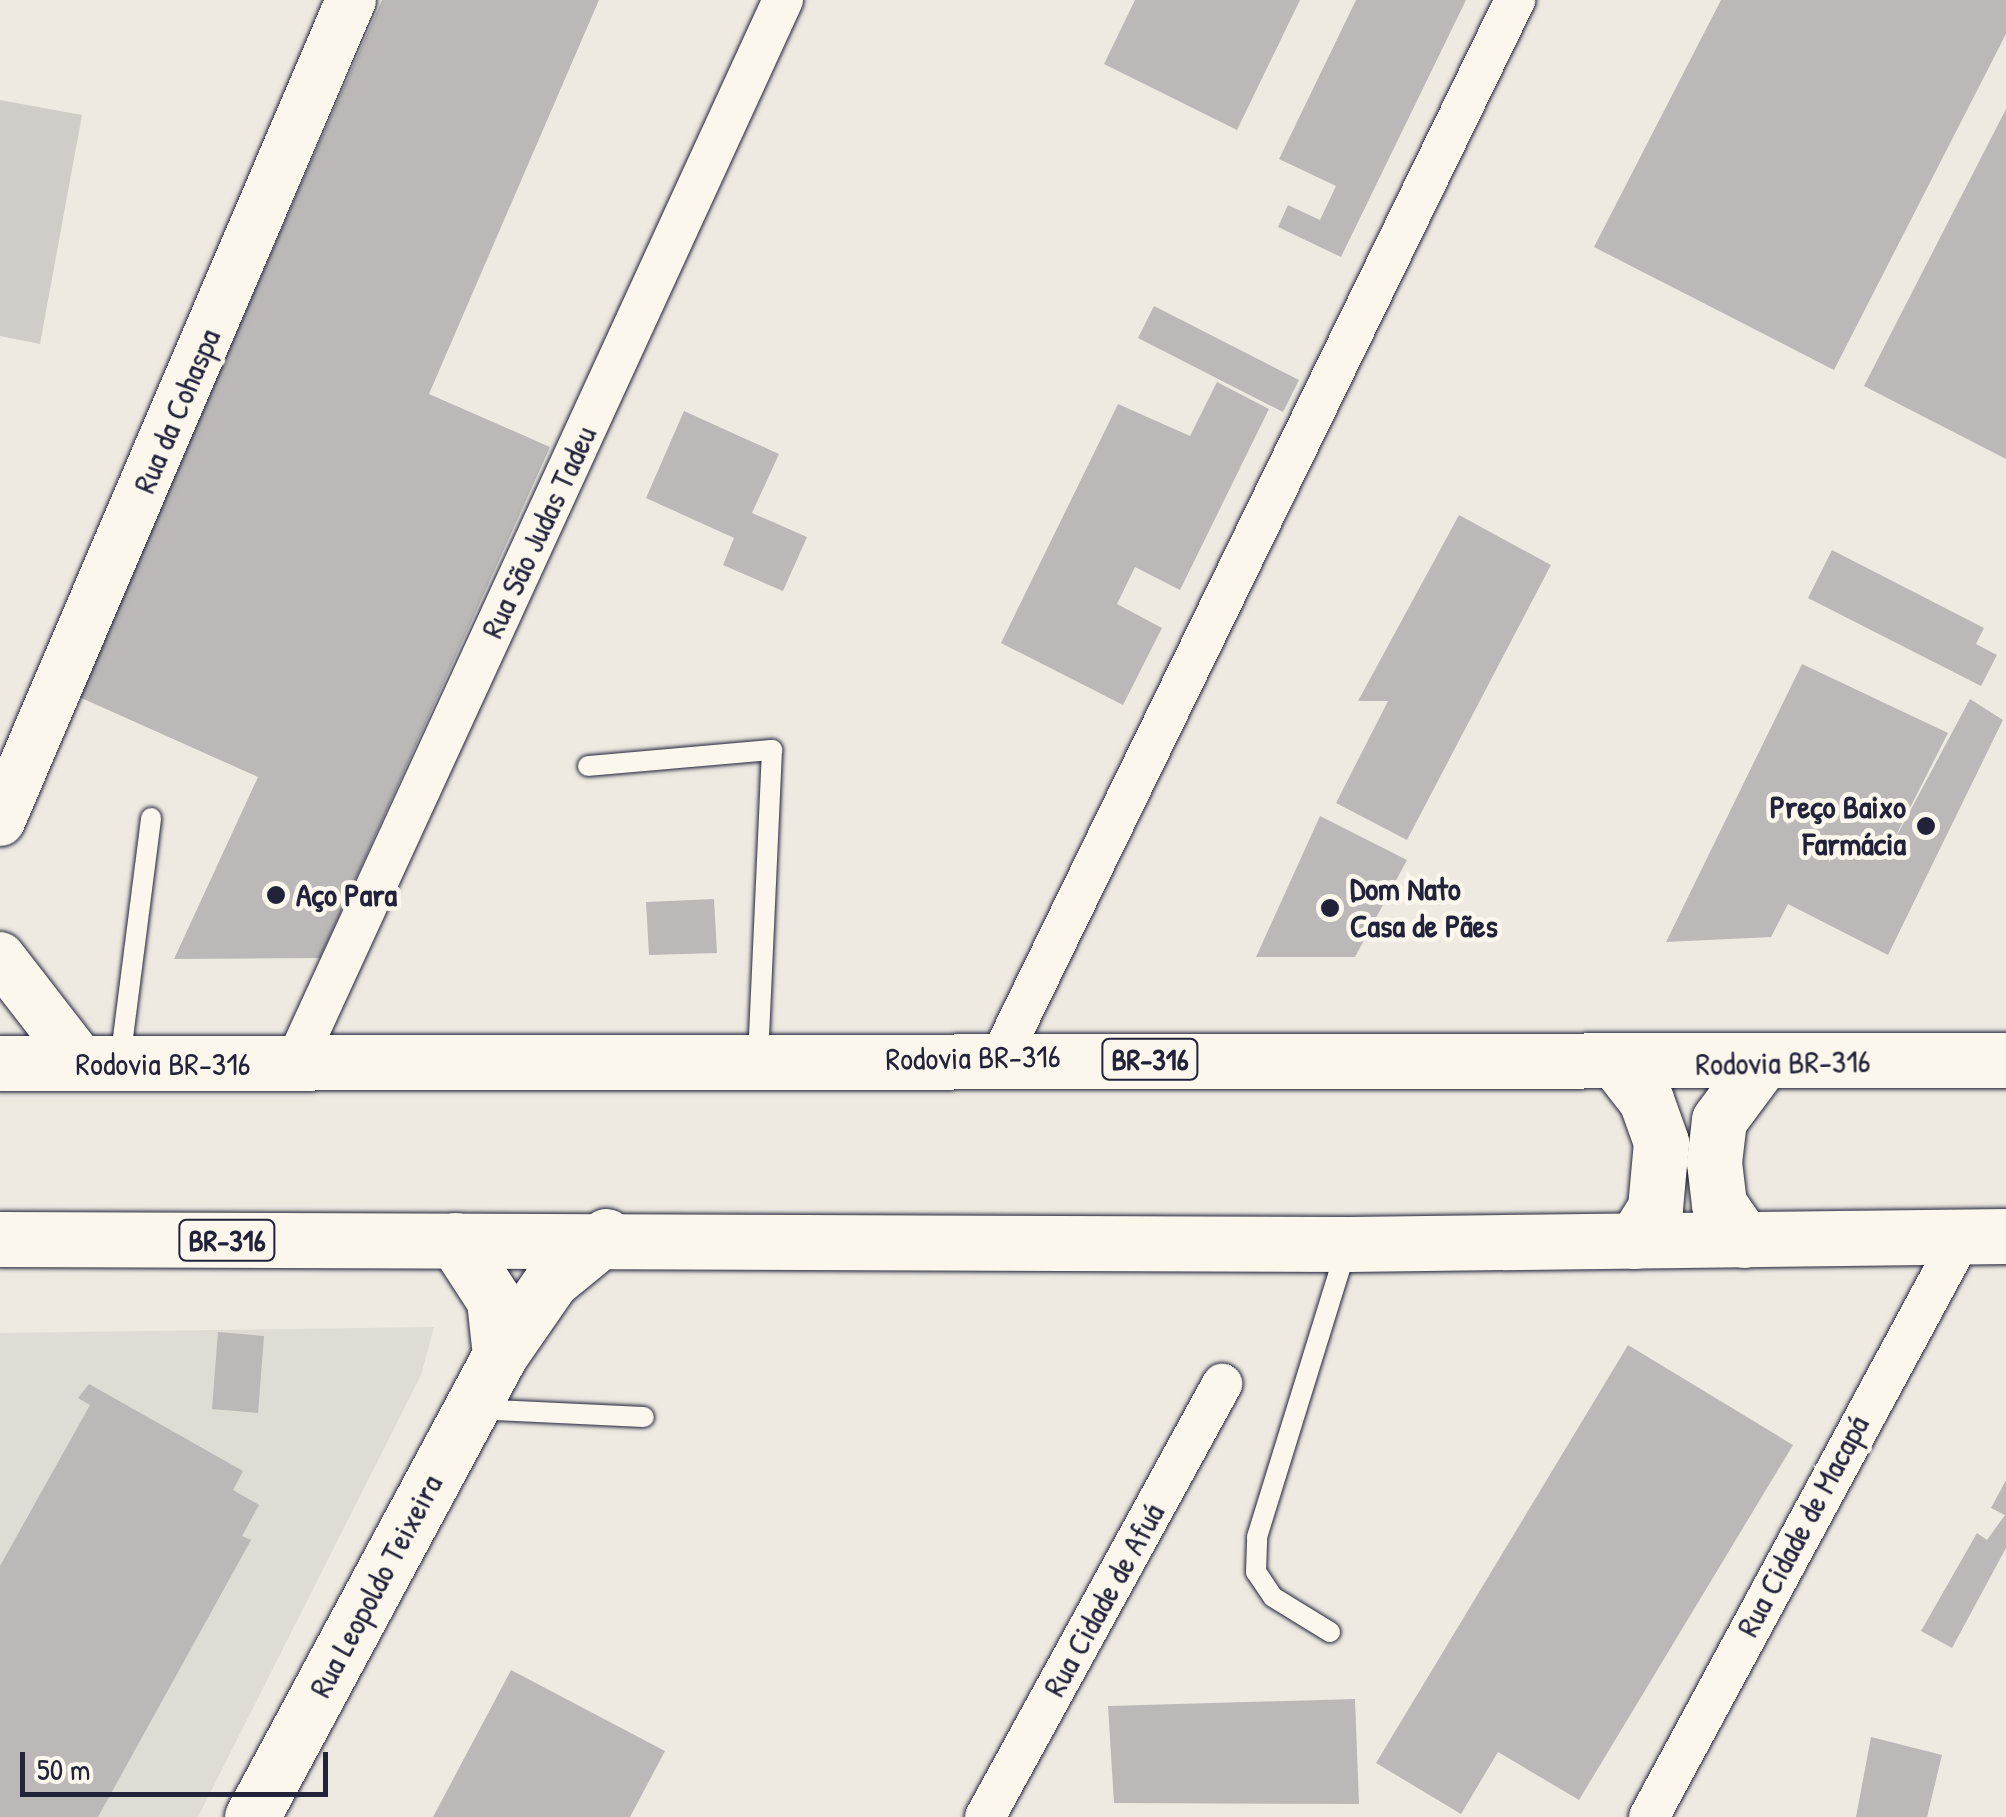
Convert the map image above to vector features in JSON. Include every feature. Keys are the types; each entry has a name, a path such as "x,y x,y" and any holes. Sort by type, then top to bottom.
{"main road":[{"name":"Rodovia BR-316","path":"0,1063 294,1065 1000,1058 1760,1064 2006,1060"},
{"path":"1618,1064 1646,1100 1662,1153 1655,1208 1634,1241"},
{"path":"1744,1240 1719,1204 1714,1162 1719,1120 1760,1064"},
{"name":"BR-316","path":"0,1239 454,1240 606,1236 1348,1244 1984,1237"},
{"name":"Rua Leopoldo Teixeira","path":"252,1817 500,1356 551,1281 606,1236"},
{"path":"454,1240 494,1300 500,1356"}],"street":[{"name":"Rua da Cohaspa","path":"0,821 351,0"},
{"name":"Rua São Judas Tadeu","path":"294,1065 783,0"},
{"path":"1000,1058 1515,0"},
{"path":"0,957 101,1063"},
{"name":"Rua Cidade de Macapá","path":"1649,1817 1984,1237"},
{"name":"Rua Cidade de Afuá","path":"985,1817 1222,1384"}],"lane":[{"path":"588,766 772,750 758,1060"},
{"path":"101,1063 150,818"},
{"path":"1330,1632 1273,1597 1256,1572 1256,1537 1348,1244"},
{"path":"472,1409 644,1417"}],"shaded area":[{"path":"0,100 82,115 40,344 0,336"},
{"path":"434,1327 421,1375 198,1817 0,1817 0,1333"}],"building":[{"path":"382,0 599,0 429,394 550,447 320,958 174,959 258,777 77,696"},
{"path":"1135,0 1300,0 1237,130 1104,64"},
{"path":"1356,0 1466,0 1341,257 1278,227 1288,205 1320,220 1336,186 1279,159"},
{"path":"1721,0 2006,0 2006,34 1834,370 1594,247"},
{"path":"2006,109 2006,459 1864,386"},
{"path":"1154,306 1299,380 1283,412 1138,338"},
{"path":"1217,382 1269,409 1180,590 1135,567 1117,604 1162,628 1123,705 1001,643 1118,404 1190,436"},
{"path":"684,411 779,454 752,513 807,537 783,591 723,565 734,538 646,498"},
{"path":"1459,515 1551,565 1407,840 1336,803 1388,701 1358,701"},
{"path":"1832,550 1984,628 1976,644 1997,655 1981,686 1808,598"},
{"path":"1802,664 1948,733 1880,867 1970,699 2003,720 1888,955 1788,904 1771,937 1666,942"},
{"name":"Dom Nato Casa de Pães","path":"1320,816 1407,860 1355,957 1256,957"},
{"path":"714,899 717,953 649,955 646,902"},
{"path":"218,1332 264,1336 258,1413 212,1409"},
{"path":"1628,1345 1793,1445 1579,1800 1498,1752 1461,1814 1376,1763"},
{"path":"89,1384 243,1471 233,1490 259,1505 242,1536 251,1540 98,1817 0,1817 0,1566 90,1405 78,1398"},
{"path":"2006,1480 2006,1548 1952,1648 1921,1631 1977,1533 1987,1540 2005,1515 1991,1508"},
{"path":"511,1670 665,1751 630,1817 433,1817"},
{"path":"1355,1699 1359,1804 1114,1803 1108,1706"},
{"path":"1871,1737 1942,1755 1927,1817 1856,1817"}],"place":[{"name":"Preço Baixo Farmácia","path":"1926,826"},
{"name":"Aço Para","path":"276,895"},
{"name":"Dom Nato Casa de Pães","path":"1330,908"}]}
